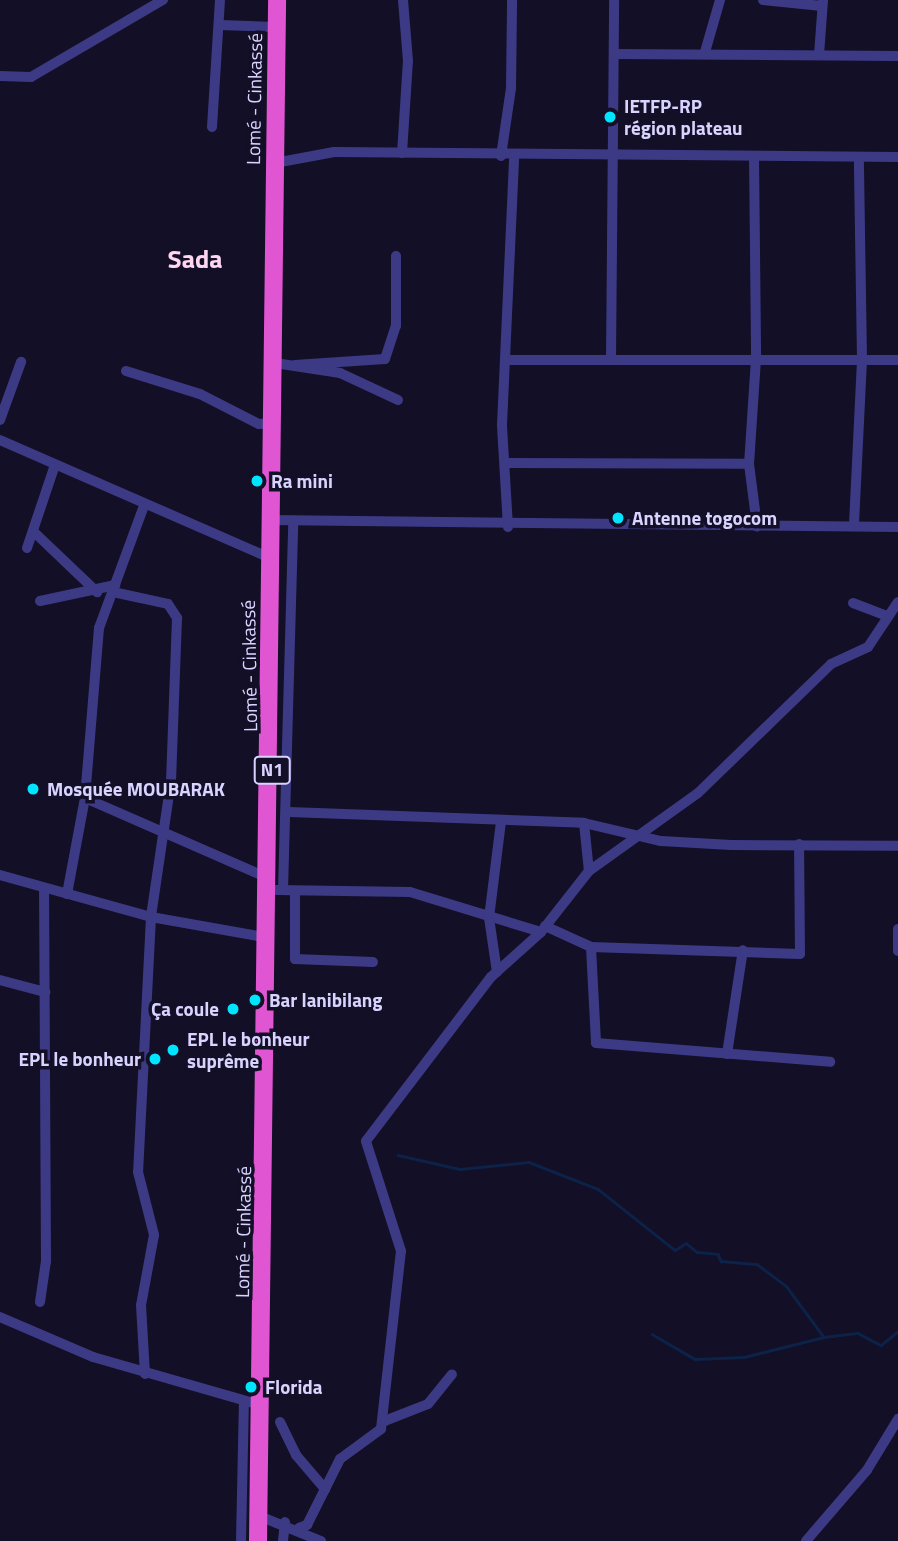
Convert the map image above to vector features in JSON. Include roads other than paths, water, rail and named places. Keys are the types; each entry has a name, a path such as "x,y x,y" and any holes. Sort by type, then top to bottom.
{"highway":[{"name":"Lomé - Cinkassé","path":"258,1541 252,1404 269,938 274,886 273,715 268,557 275,363 277,0"}],"street":[{"path":"0,76 31,77 163,0"},
{"path":"212,127 220,0"},
{"path":"402,153 408,61 403,0"},
{"path":"501,156 511,88 512,0"},
{"path":"611,359 614,0"},
{"path":"705,52 720,0"},
{"path":"763,0 822,3 818,55"},
{"path":"220,25 276,27"},
{"path":"614,54 705,52 898,56"},
{"path":"275,163 334,152 501,156 898,157"},
{"path":"508,527 505,463 514,156"},
{"path":"754,156 756,359 749,464 757,526"},
{"path":"854,524 862,359 859,157"},
{"path":"295,365 385,359 396,326 396,256"},
{"path":"508,360 898,360"},
{"path":"0,420 21,362"},
{"path":"275,363 340,373 398,400"},
{"path":"126,371 200,394 258,424 274,423"},
{"path":"0,440 54,468 268,557"},
{"path":"505,463 749,464"},
{"path":"27,548 35,533 54,468"},
{"path":"67,894 85,798 99,628 145,506"},
{"path":"269,520 293,523 508,527 854,524 898,527"},
{"path":"274,886 289,812 293,523"},
{"path":"35,533 97,592"},
{"path":"40,601 114,588 169,604 177,618 165,835 152,917 138,1172 154,1235 141,1305 145,1374"},
{"path":"382,1422 401,1251 382,1177 365,1146 497,972 543,929 589,871 698,793 831,664 868,647 884,615 898,602"},
{"path":"853,603 884,615"},
{"path":"273,715 290,724"},
{"path":"85,798 274,886 295,891 410,892 489,918 543,929 591,947 800,954 799,844"},
{"path":"289,812 501,822 584,822 638,837 898,846"},
{"path":"497,972 489,918 501,822"},
{"path":"584,822 589,871"},
{"path":"0,875 152,917 269,938"},
{"path":"40,1302 46,992 44,889"},
{"path":"295,891 295,959 373,962"},
{"path":"898,929 898,951"},
{"path":"591,947 596,1043 830,1062"},
{"path":"727,1054 743,950"},
{"path":"0,980 46,992"},
{"path":"0,1318 145,1374 252,1404 241,1541"},
{"path":"299,1528 307,1525 340,1459 382,1422 428,1404 452,1374"},
{"path":"806,1541 867,1470 898,1419"},
{"path":"280,1422 296,1455 325,1489"},
{"path":"259,1516 285,1522 321,1541"},
{"path":"283,1541 285,1522"}],"waterway":[{"path":"398,1155 460,1169 529,1162 598,1189 675,1250 686,1243 697,1252 718,1254 721,1261 757,1264 787,1287 824,1337 858,1333 881,1345 898,1331"},
{"path":"652,1334 695,1359 744,1357 824,1337"}],"place":[{"name":"IETFP-RP région plateau","path":"610,117"},
{"name":"Ra mini","path":"257,481"},
{"name":"Antenne togocom","path":"618,518"},
{"name":"Mosquée MOUBARAK","path":"33,789"},
{"name":"Bar lanibilang","path":"255,1000"},
{"name":"Ça coule","path":"233,1009"},
{"name":"EPL le bonheur suprême","path":"173,1050"},
{"name":"EPL le bonheur","path":"155,1059"},
{"name":"Florida","path":"251,1387"}],"district":[{"name":"Sada","path":"195,259"}]}
